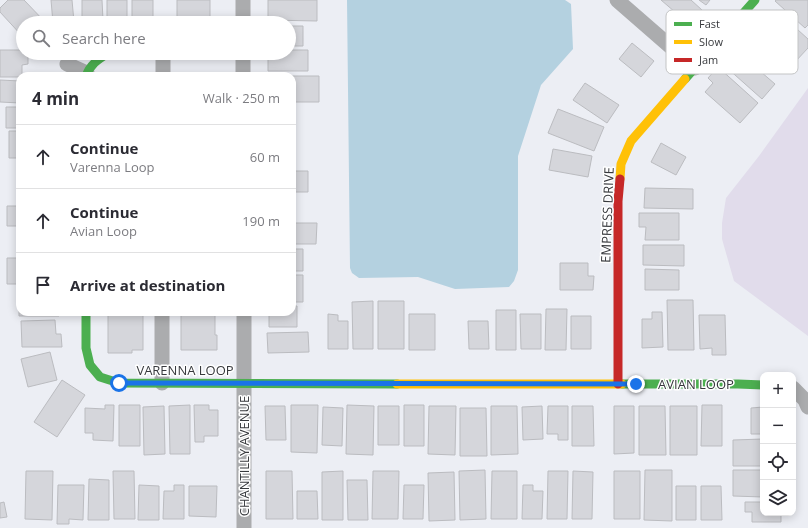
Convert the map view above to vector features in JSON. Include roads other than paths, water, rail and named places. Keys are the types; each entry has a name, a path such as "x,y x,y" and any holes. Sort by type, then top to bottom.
{"street":[{"path":"243,0 243,16"},
{"path":"617,0 666,43"},
{"name":"EMPRESS DRIVE","path":"746,10 755,0"},
{"path":"87,72 92,63 97,60"},
{"path":"162,60 162,72"},
{"path":"243,60 243,72"},
{"path":"67,64 82,72"},
{"name":"EMPRESS DRIVE","path":"618,384 618,201 621,164 631,141 690,74"},
{"name":"VARENNA LOOP","path":"86,316 86,348 90,365 100,377 119,383 244,383"},
{"path":"162,316 162,383"},
{"name":"CHANTILLY AVENUE","path":"244,316 244,528"},
{"name":"AVIAN LOOP","path":"244,383 760,385"},
{"path":"796,391 805,400 808,407"}],"water":[{"path":"347,0 565,0 571,4 573,49 541,85 518,156 518,270 514,281 509,287 455,289 418,277 359,278 352,273 350,268"}]}
